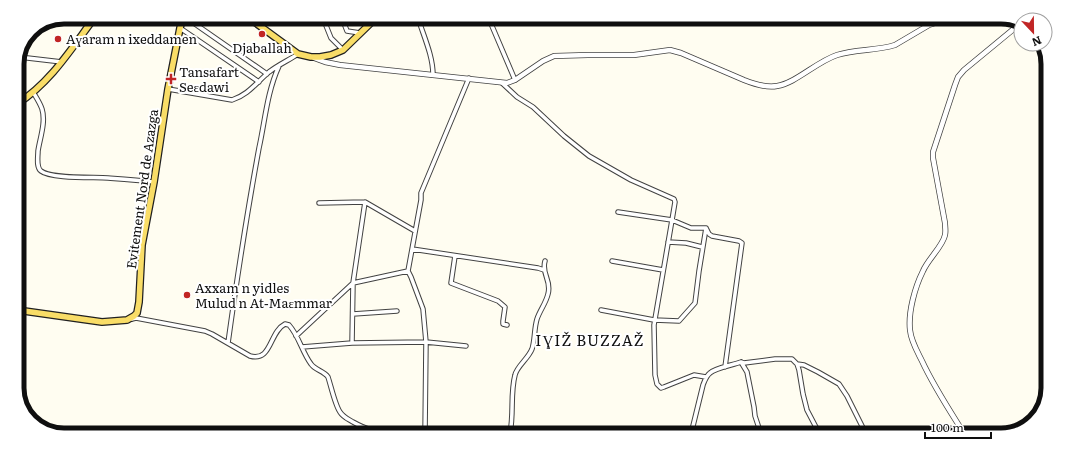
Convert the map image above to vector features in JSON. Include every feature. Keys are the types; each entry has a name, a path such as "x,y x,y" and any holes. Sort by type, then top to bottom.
{"main road":[{"path":"24,99 46,81 58,68 90,24"},
{"name":"Evitement Nord de Azazga","path":"131,319 137,313 138,309 142,245 154,182 168,89 181,24"},
{"path":"258,24 298,54 311,57 331,55 343,50 370,24"},
{"path":"24,311 102,322 131,319"}],"street":[{"path":"194,24 267,74"},
{"path":"325,24 331,38 343,50"},
{"path":"344,24 347,31 361,33"},
{"path":"420,24 430,56 433,76"},
{"path":"491,24 515,80"},
{"path":"311,57 340,65 507,83 515,80 542,61 554,56 634,55 670,50 681,53 753,84 769,87 791,81 820,62 833,56 858,50 895,45 932,24"},
{"path":"180,28 259,82"},
{"path":"960,428 934,384 916,348 910,331 910,311 915,292 924,270 945,236 946,230 933,152 955,85 958,77 964,70 1013,30"},
{"path":"168,89 232,100 240,98 267,74 298,54"},
{"path":"25,58 62,62"},
{"path":"228,343 238,267 252,184 272,83 279,66"},
{"path":"425,428 426,342 423,310 408,271 421,193 469,78"},
{"path":"502,83 517,97 533,107 564,136 589,156 631,180 674,199 675,202 654,320 655,381 658,387 661,388 694,374 706,377"},
{"path":"33,92 42,108 43,114 38,158 38,166 42,172 62,176 154,182"},
{"path":"319,203 366,202 415,231"},
{"path":"352,343 353,283 366,202"},
{"path":"618,212 672,220 691,228 706,228"},
{"path":"601,310 654,320 679,321 695,303 702,247 706,228"},
{"path":"706,228 712,236 739,241 742,243 724,367"},
{"path":"668,242 686,242 702,247"},
{"path":"412,249 544,270"},
{"path":"455,256 452,283 498,301 505,307 503,321 504,324 507,325"},
{"path":"612,260 663,270"},
{"path":"511,428 512,387 515,374 532,350 535,327 549,290 544,270 545,261"},
{"path":"296,336 353,283 408,271"},
{"path":"353,314 398,310"},
{"path":"131,319 136,318 198,329 212,334 254,357 264,354 277,331 285,324 290,325 313,366 327,375 338,410 345,418 365,428"},
{"path":"302,347 352,343 426,342 466,346"},
{"path":"692,428 703,384 710,372 741,362 744,363 774,359 792,359 798,364 804,365 839,384 847,396 863,428"},
{"path":"741,362 747,372 755,416 759,428"},
{"path":"798,364 804,401 817,428"}],"place":[{"name":"Djaballah","path":"262,34"},
{"name":"Aɣaram n ixeddamen","path":"58,39"},
{"name":"Tansafart Seɛdawi","path":"171,79"},
{"name":"Axxam n yidles Mulud n At-Maɛmmar","path":"187,295"}],"district":[{"name":"IƔIŽ BUZZAŽ","path":"590,341"}]}
